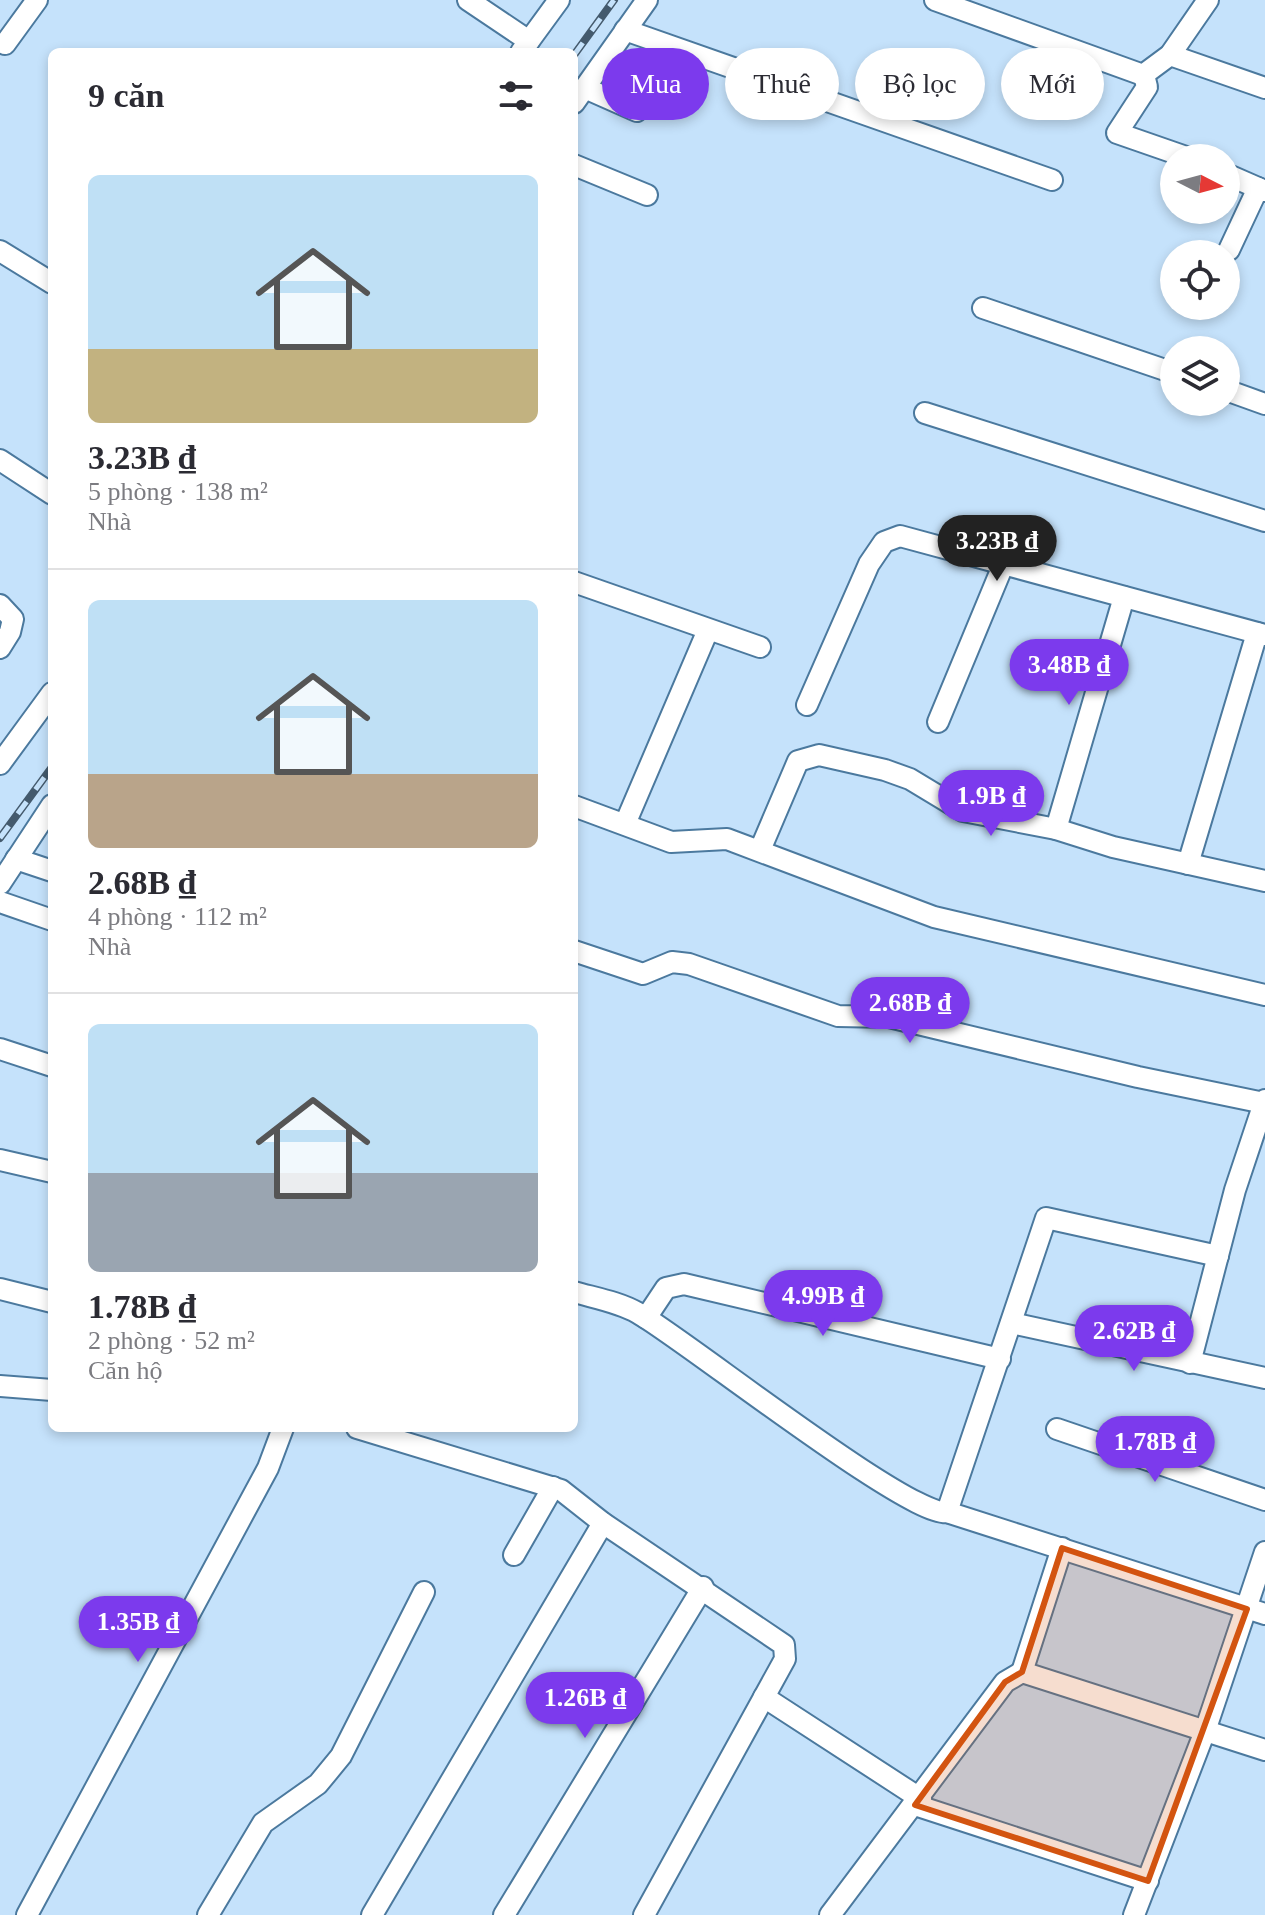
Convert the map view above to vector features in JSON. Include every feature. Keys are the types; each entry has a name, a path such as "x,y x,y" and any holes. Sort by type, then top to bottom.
{"street":[{"path":"5,44 37,0"},
{"path":"468,0 525,47 556,1"},
{"path":"602,102 580,96 647,0"},
{"path":"935,0 1134,75 1144,75 1170,55 1208,0"},
{"path":"625,30 1052,180"},
{"path":"1170,55 1265,88"},
{"path":"1144,75 1147,87 1117,133 1160,148"},
{"path":"578,167 647,195"},
{"path":"1234,240 1261,190 1240,180"},
{"path":"0,251 48,281"},
{"path":"983,308 1160,368"},
{"path":"1240,395 1265,404"},
{"path":"925,413 1265,521"},
{"path":"0,460 48,491"},
{"path":"807,705 869,564 884,542 900,536 1261,634 1188,864"},
{"path":"938,722 1004,563"},
{"path":"578,583 760,647"},
{"path":"1056,829 1124,597"},
{"path":"0,605 13,619 10,632 0,648"},
{"path":"625,824 708,630"},
{"path":"1,761 48,698"},
{"path":"760,850 798,761 811,755 910,779 963,811 1056,829 1265,881"},
{"path":"578,807 671,842 683,844 714,837 760,850 922,914 1265,995"},
{"path":"0,884 48,811"},
{"path":"16,859 48,870"},
{"path":"0,902 48,919"},
{"path":"578,952 643,974 672,962 689,964 838,1016 889,1017 1138,1077 1264,1101 1190,1363"},
{"path":"0,1049 48,1065"},
{"path":"0,1160 48,1171"},
{"path":"949,1512 950,1501 1046,1218 1218,1256"},
{"path":"646,1318 666,1288 684,1284 1000,1359"},
{"path":"0,1289 48,1301"},
{"path":"578,1293 627,1307 646,1318 889,1486 934,1512 949,1512 1256,1611"},
{"path":"1011,1323 1265,1378"},
{"path":"0,1386 48,1390"},
{"path":"1057,1429 1265,1500"},
{"path":"27,1915 268,1468 282,1432"},
{"path":"370,1432 553,1487 784,1645 785,1659 644,1915"},
{"path":"514,1555 553,1487"},
{"path":"372,1915 603,1523"},
{"path":"830,1915 918,1802 1005,1682 1022,1672 1062,1548"},
{"path":"1134,1915 1205,1731 1256,1611 1265,1552"},
{"path":"504,1915 703,1587"},
{"path":"208,1915 263,1823 318,1784 341,1756 424,1592"},
{"path":"1022,1672 1265,1750"},
{"path":"764,1697 918,1802 1148,1881"}],"highlighted area":[{"path":"1062,1548 1247,1609 1148,1881 915,1805 1005,1682 1022,1672"}],"railway":[{"path":"578,50 614,0"},
{"path":"0,838 48,772"}]}
